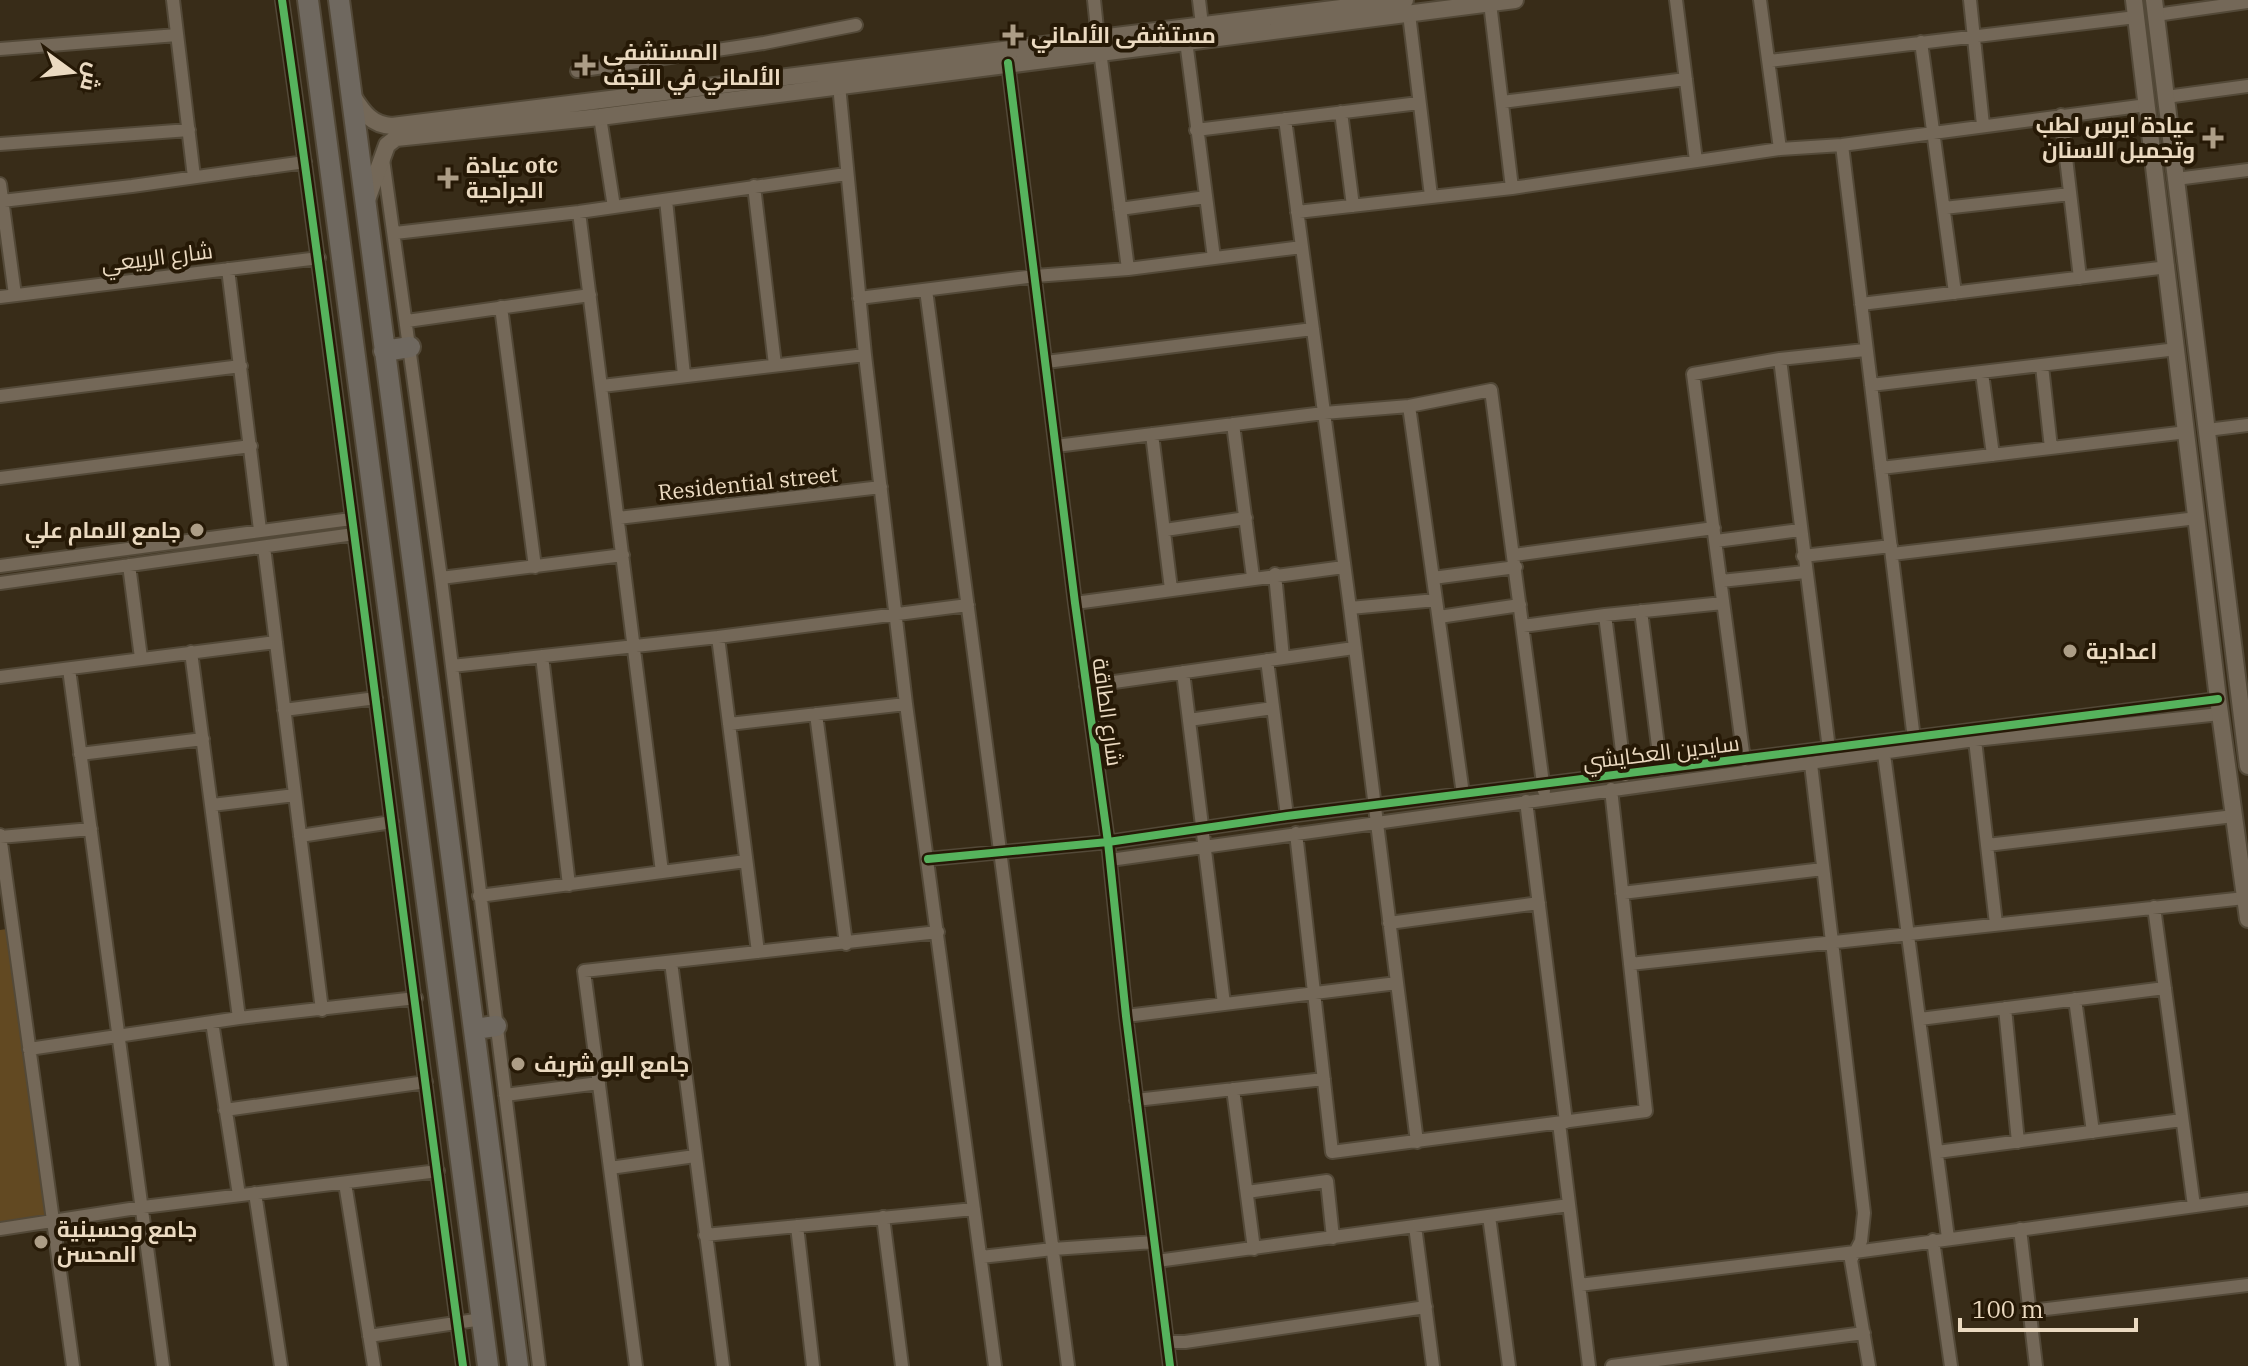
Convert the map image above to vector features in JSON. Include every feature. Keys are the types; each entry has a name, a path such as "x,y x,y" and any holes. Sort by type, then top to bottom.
{"main road":[{"path":"308,0 488,1366"},
{"path":"339,0 517,1357 502,1363 492,1355 485,1309 479,1296"},
{"path":"384,351 410,347"},
{"path":"367,450 381,459 389,455 396,444"},
{"path":"377,524 383,513 391,509 406,517"},
{"path":"475,1029 496,1026"}],"street":[{"path":"173,0 194,177"},
{"path":"282,0 319,258 463,1366"},
{"path":"1094,0 1128,269"},
{"path":"1199,0 1202,25"},
{"path":"352,95 370,119 384,126 600,117 1008,63 1202,25 1515,0"},
{"path":"1676,0 1696,161"},
{"path":"1760,0 1780,149"},
{"path":"1970,0 1983,125"},
{"path":"2247,756 2155,8 2248,2"},
{"path":"1490,3 1512,188"},
{"path":"1407,7 1431,196"},
{"path":"1769,61 1973,36 2135,9 2219,706 2248,916"},
{"path":"366,201 387,145 396,138 457,125 1099,44 1186,41 1352,13"},
{"path":"577,71 764,43 856,25"},
{"path":"0,49 177,35"},
{"path":"1186,41 1214,258"},
{"path":"1921,42 1955,293"},
{"name":"شارع الطاقة","path":"1008,63 1108,842 1126,1016 1170,1366"},
{"path":"1502,102 1686,79"},
{"path":"839,85 865,355 906,704 995,1366"},
{"path":"2166,97 2248,86"},
{"path":"1196,130 1419,103"},
{"path":"1297,212 1512,188 1780,149 1842,145 2147,105"},
{"path":"1341,112 1353,206"},
{"path":"2061,115 2080,278"},
{"path":"600,117 614,207"},
{"path":"1285,119 1417,1142"},
{"path":"0,144 189,130"},
{"path":"1842,145 1914,739"},
{"path":"383,155 441,578 539,1366"},
{"path":"2,201 305,162"},
{"path":"2176,179 2248,170"},
{"path":"395,233 579,212 846,174"},
{"path":"0,184 15,295"},
{"path":"754,186 775,365"},
{"path":"1944,208 2070,194"},
{"path":"1120,209 1206,197"},
{"path":"666,200 684,375"},
{"path":"579,212 662,872"},
{"path":"859,298 1302,247"},
{"name":"شارع الربيعي","path":"0,297 319,258"},
{"path":"1861,304 2168,267"},
{"path":"228,269 260,530"},
{"path":"926,290 1068,1366"},
{"path":"407,321 590,295"},
{"path":"501,307 535,567"},
{"path":"1046,362 1313,329"},
{"path":"1871,385 2177,349"},
{"path":"1744,760 1693,374 1780,359 1865,350"},
{"path":"602,386 865,355"},
{"path":"1780,359 1830,755"},
{"path":"0,396 241,366"},
{"path":"2042,366 2051,448"},
{"path":"1982,373 1993,455"},
{"path":"1056,446 1324,413 1409,406 1491,390 1545,798"},
{"path":"1409,406 1463,794"},
{"path":"1233,424 1253,577"},
{"path":"2207,430 2248,425"},
{"path":"1881,468 2187,432"},
{"path":"1152,434 1171,589"},
{"path":"0,478 251,446"},
{"path":"2189,452 2199,456 2209,450"},
{"path":"2193,483 2202,474 2212,475"},
{"name":"Residential street","path":"618,518 881,487"},
{"path":"1165,530 1246,518"},
{"path":"1803,556 1891,550 2197,518"},
{"path":"0,566 351,519"},
{"path":"1433,578 1515,561 1715,535 1800,530"},
{"path":"0,583 354,534"},
{"path":"264,547 322,1010"},
{"path":"441,578 623,555"},
{"path":"129,565 141,658"},
{"path":"1075,603 1344,567"},
{"path":"1721,581 1805,572"},
{"path":"1275,574 1283,658"},
{"path":"1350,608 1436,600"},
{"path":"1523,626 1723,603"},
{"path":"452,666 718,637 968,605"},
{"path":"1439,617 1520,605"},
{"path":"365,612 388,609"},
{"path":"1641,611 1661,770"},
{"path":"1605,615 1625,775"},
{"path":"718,637 758,952"},
{"path":"0,677 276,642"},
{"path":"1086,686 1354,648"},
{"path":"191,652 239,1018"},
{"path":"542,656 569,885"},
{"path":"1267,660 1287,816"},
{"path":"69,669 163,1366"},
{"path":"1183,672 1224,1004"},
{"path":"284,710 376,698"},
{"path":"729,724 906,704"},
{"name":"سايدين العكايشي","path":"928,859 1108,842 1287,816 1661,770 1811,764 1830,755 1914,739 2219,706"},
{"name":"سايدين العكايشي","path":"1110,860 1611,789 1720,769 1744,760 1884,754 2219,706"},
{"path":"1189,720 1273,708"},
{"path":"816,714 846,944"},
{"path":"80,754 203,739"},
{"path":"1975,740 1996,924"},
{"path":"1884,754 1948,1238"},
{"path":"1811,764 1864,1213 1861,1241 1851,1260 1869,1366"},
{"path":"1296,833 1332,1152 1646,1111 1611,789"},
{"path":"212,805 295,795"},
{"path":"1526,801 1589,1366"},
{"path":"1987,845 2234,816"},
{"path":"300,836 392,822"},
{"path":"73,1366 29,1049 7,929 0,836 91,829"},
{"path":"479,896 746,861"},
{"path":"1622,893 1823,869"},
{"path":"1630,964 2245,898"},
{"path":"1389,923 1539,903"},
{"path":"2154,907 2194,1206"},
{"path":"636,1366 584,971 938,932"},
{"path":"671,962 723,1366"},
{"path":"1126,1016 1397,983"},
{"path":"1920,1019 2165,988"},
{"path":"29,1049 239,1018 416,998"},
{"path":"2075,999 2093,1132"},
{"path":"2005,1008 2018,1142"},
{"path":"212,1022 239,1195"},
{"path":"1136,1100 1324,1079"},
{"path":"225,1110 426,1082"},
{"path":"505,1095 599,1083"},
{"path":"1233,1089 1254,1249"},
{"path":"1937,1152 2182,1120"},
{"path":"610,1168 695,1156"},
{"path":"0,1229 143,1207 438,1171"},
{"path":"1247,1192 1327,1181 1333,1238"},
{"path":"345,1183 374,1366"},
{"path":"255,1193 281,1366"},
{"path":"1579,1285 1855,1252 2248,1199"},
{"path":"1157,1261 1569,1205"},
{"path":"705,1235 974,1209"},
{"path":"1489,1216 1509,1366"},
{"path":"883,1217 902,1366"},
{"path":"797,1226 813,1366"},
{"path":"1415,1226 1433,1366"},
{"path":"2020,1229 2036,1366"},
{"path":"1933,1240 1951,1366"},
{"path":"981,1257 1154,1242"},
{"path":"2030,1311 2248,1285"},
{"path":"1167,1342 1185,1342 1426,1307"},
{"path":"369,1336 482,1319"},
{"path":"1612,1366 1864,1333"}],"shaded area":[{"path":"13,928 52,1220 0,1229 0,930"}],"cycle path":[{"path":"282,0 463,1366"},
{"path":"1008,63 1108,842 1126,1016 1170,1366"},
{"path":"928,859 1108,842 1287,816 2218,699"}],"place":[{"name":"مستشفى الألماني","path":"1013,35"},
{"name":"المستشفى الألماني في النجف","path":"585,65"},
{"name":"عيادة ايرس لطب وتجميل الاسنان","path":"2213,138"},
{"name":"عيادة otc الجراحية","path":"448,178"},
{"name":"جامع الامام علي","path":"197,530"},
{"name":"اعدادية","path":"2070,651"},
{"name":"جامع البو شريف","path":"518,1064"},
{"name":"جامع وحسينية المحسن","path":"41,1242"}]}
